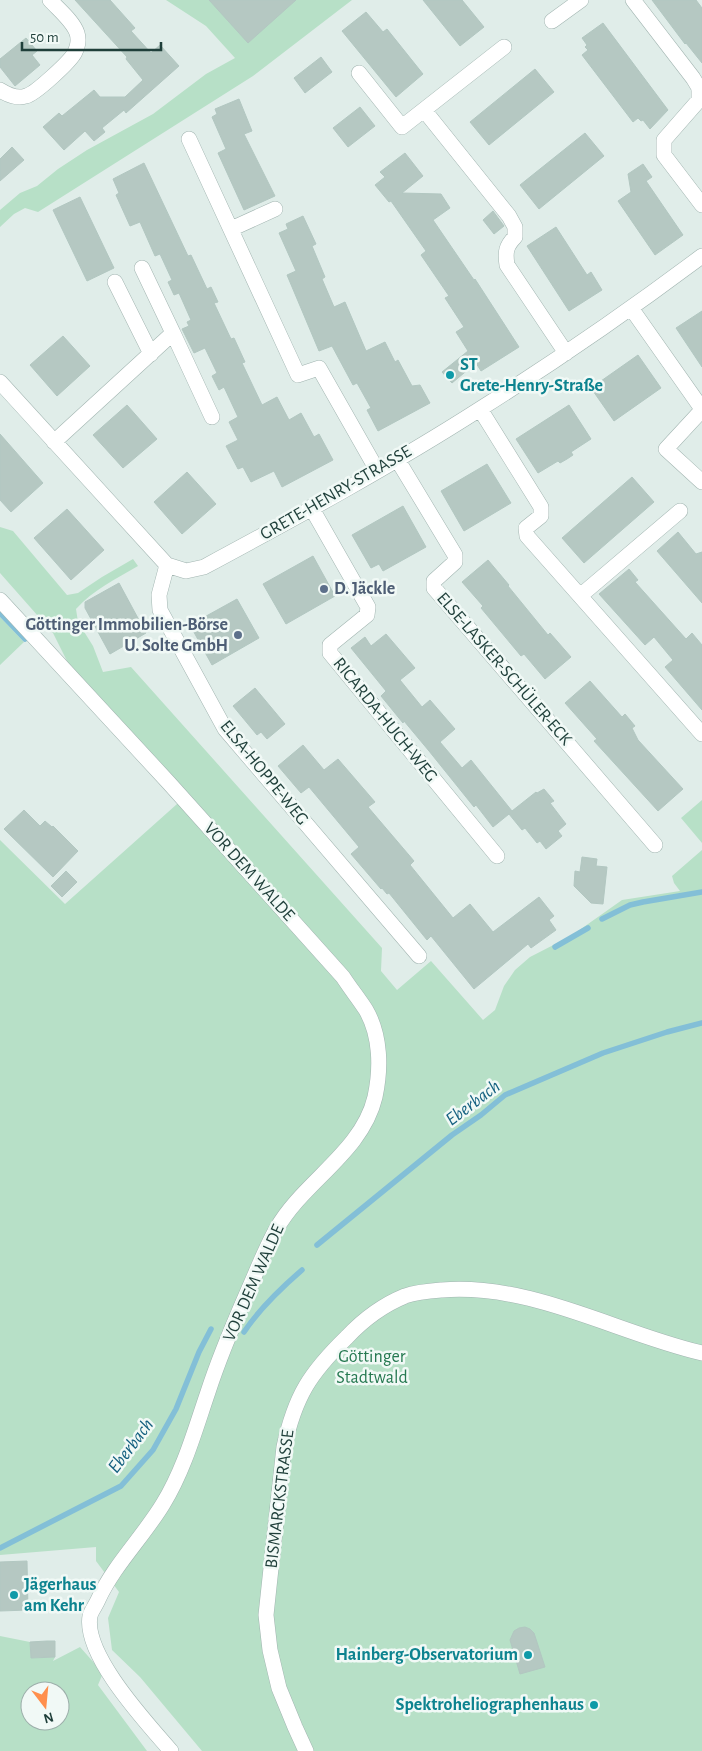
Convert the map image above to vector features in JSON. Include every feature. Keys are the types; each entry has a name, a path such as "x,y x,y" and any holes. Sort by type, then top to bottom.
{"street":[{"path":"0,90 8,95 17,97 34,93 76,51 77,33 73,25 50,0"},
{"path":"552,21 580,0"},
{"path":"633,0 699,88 699,100 664,140 663,148 664,155 702,205"},
{"path":"359,73 402,127 504,48"},
{"path":"424,110 509,216 515,227 515,237 507,245 505,254 507,265 566,353"},
{"path":"189,139 298,375 319,368 377,470"},
{"path":"231,229 275,209"},
{"name":"GRETE-HENRY-STRASSE","path":"167,565 186,571 204,567 397,459 480,409 566,353 702,256"},
{"path":"142,268 212,417"},
{"path":"115,282 151,354"},
{"path":"631,308 702,410 666,449 702,482"},
{"path":"54,442 173,333"},
{"path":"0,382 167,565"},
{"path":"480,409 541,507 541,516 526,528 526,536 702,734"},
{"name":"ELSE-LASKER-SCHÜLER-ECK","path":"397,459 455,554 455,562 434,581 434,588 655,846"},
{"name":"RICARDA-HUCH-WEG","path":"311,508 368,607 367,615 330,645 330,654 497,856"},
{"path":"580,596 680,511"},
{"name":"ELSA-HOPPE-WEG","path":"167,565 159,595 160,610 225,729 419,956"},
{"name":"VOR DEM WALDE","path":"0,600 175,790 337,971 367,1012 376,1039 378,1056 377,1085 368,1117 355,1139 294,1202 278,1226 264,1252 227,1340 195,1434 172,1487 104,1586 90,1616 94,1640 106,1669 171,1751"},
{"name":"BISMARCKSTRASSE","path":"306,1751 279,1688 270,1650 266,1615 284,1447 290,1420 303,1390 330,1354 368,1318 386,1306 406,1296 456,1289 485,1290 518,1296 570,1310 680,1348 702,1352"}],"green space":[{"path":"166,0 352,0 253,76 38,212 25,208 14,214 0,227 0,210 20,193 37,186 58,169 87,150 153,114 206,74 235,58 206,26"},
{"name":"Göttinger Stadtwald","path":"0,527 13,531 67,595 78,593 133,559 138,566 97,590 76,609 78,622 93,646 103,672 131,667 382,948 381,971 397,990 431,961 483,1020 495,1010 504,986 515,970 530,957 571,936 622,900 680,891 674,883 672,876 702,850 702,1751 202,1751 140,1677 112,1650 108,1618 119,1592 96,1561 96,1547 0,1555 0,840 65,904 186,796 68,663 53,633 0,573"},
{"path":"0,617 24,642 0,665"},
{"path":"702,800 702,843 681,818"},
{"path":"0,1636 30,1642 31,1658 55,1657 53,1661 80,1647 103,1673 98,1685 147,1751 0,1751"}],"building":[{"path":"75,0 110,0 135,28 131,31 151,53 160,45 179,66 126,113 124,110 102,128 105,132 94,141 85,131 64,150 43,127 59,113 62,116 94,90 100,97 125,97 143,80 126,59 127,57"},
{"path":"209,0 296,0 248,43"},
{"path":"423,0 462,0 484,27 460,46"},
{"path":"652,0 696,0 702,8 702,63 685,44"},
{"path":"366,12 383,32 387,29 423,74 396,97 342,31"},
{"path":"603,23 668,110 650,129 643,120 641,121 638,118 633,122 582,55 588,50 582,38"},
{"path":"26,38 37,51 32,55 40,65 15,86 0,67 0,59"},
{"path":"321,57 332,72 305,93 294,78"},
{"path":"535,69 554,92 489,145 470,122"},
{"path":"239,99 252,131 244,134 275,196 244,210 218,153 226,149 212,117 217,114 215,109"},
{"path":"360,107 375,126 348,147 333,128"},
{"path":"585,133 604,156 539,209 520,185"},
{"path":"12,147 24,160 0,181 0,159"},
{"path":"405,153 423,176 402,193 441,194 450,208 433,220 475,279 519,347 481,371 476,363 452,383 442,372 468,351 456,332 464,327 445,298 449,296 421,255 426,251 391,201 389,202 375,185 385,177 380,172"},
{"path":"144,163 188,256 191,255 207,289 211,287 218,302 214,303 231,339 234,338 245,362 242,363 262,405 277,397 289,420 301,413 314,437 319,434 333,460 282,487 274,471 251,482 243,467 238,469 226,446 238,440 229,422 238,417 224,387 219,390 212,376 217,373 205,348 194,353 182,329 189,326 187,322 191,320 179,293 174,295 168,282 172,280 160,254 155,256 140,222 130,226 116,195 119,193 113,179"},
{"path":"643,164 652,177 646,181 683,235 655,255 618,201 631,192 628,174"},
{"path":"80,197 114,268 87,281 53,210"},
{"path":"493,211 504,226 494,234 483,220"},
{"path":"303,216 316,244 312,246 325,277 322,279 334,307 345,302 366,351 385,342 395,362 398,360 412,386 420,385 430,403 378,431 367,410 371,408 357,383 353,385 332,346 319,351 287,275 296,271 279,233 288,229 286,224"},
{"path":"556,227 587,275 591,272 602,290 569,311 527,246"},
{"path":"702,311 702,367 676,328"},
{"path":"63,336 90,366 57,396 30,365"},
{"path":"638,355 661,388 614,421 591,388"},
{"path":"127,405 157,439 123,468 93,435"},
{"path":"569,405 591,439 571,452 573,455 567,459 560,463 558,461 538,473 516,439"},
{"path":"0,434 43,483 11,512 0,500"},
{"path":"487,464 511,503 464,531 441,491"},
{"path":"187,472 216,504 182,534 154,502"},
{"path":"632,477 654,502 584,563 562,538"},
{"path":"403,506 426,547 383,571 379,564 371,568 352,535"},
{"path":"67,509 104,550 71,580 34,538"},
{"path":"678,532 696,554 702,552 702,603 657,551"},
{"path":"313,556 335,596 286,624 263,584"},
{"path":"488,560 548,635 550,633 571,657 545,679 524,654 521,656 462,582"},
{"path":"629,569 638,580 635,582 686,639 692,633 702,645 702,710 665,667 673,660 654,637 645,645 599,594"},
{"path":"119,583 146,633 110,654 85,608 85,602"},
{"path":"237,599 259,638 212,665 190,625"},
{"path":"386,634 415,668 400,680 422,707 430,700 455,729 440,742 462,768 471,760 512,811 536,792 544,789 554,801 550,803 566,824 558,831 562,836 546,849 540,841 537,843 525,828 522,830 509,814 493,827 381,696 386,691 351,648 365,637 371,646"},
{"path":"590,681 622,717 625,714 635,726 632,728 638,740 683,789 658,811 594,741 597,739 565,703"},
{"path":"255,688 285,724 267,739 261,732 257,735 233,706"},
{"path":"303,745 324,770 338,759 375,802 368,807 414,861 410,865 453,918 470,904 493,932 539,897 554,916 549,920 556,930 531,948 528,944 474,989 431,936 427,940 389,893 387,894 381,889 351,854 359,847 309,787 301,793 278,766"},
{"path":"24,810 40,826 45,821 53,826 78,851 53,877 4,829"},
{"path":"582,857 597,859 596,866 607,867 603,904 591,903 574,886 575,871 580,872"},
{"path":"66,871 77,882 62,897 51,886"},
{"name":"Jägerhaus am Kehr","path":"27,1561 28,1610 0,1611 0,1562"},
{"name":"Hainberg-Observatorium","path":"525,1627 534,1633 545,1667 520,1674 510,1640 514,1631"},
{"path":"55,1641 55,1657 31,1658 30,1642"}],"waterway":[{"path":"0,613 25,639"},
{"path":"602,919 630,905 702,892"},
{"path":"555,947 588,928"},
{"name":"Eberbach","path":"317,1245 452,1135 481,1115 505,1095 603,1053 667,1032 702,1023"},
{"path":"244,1332 271,1299 302,1270"},
{"name":"Eberbach","path":"0,1548 121,1486 153,1450 176,1409 199,1352 211,1329"}],"place":[{"name":"ST Grete-Henry-Straße","path":"450,375"},
{"name":"D. Jäckle","path":"324,589"},
{"name":"Göttinger Immobilien-Börse U. Solte GmbH","path":"238,635"},
{"name":"Jägerhaus am Kehr","path":"14,1595"},
{"name":"Hainberg-Observatorium","path":"528,1655"},
{"name":"Spektroheliographenhaus","path":"594,1705"}]}
